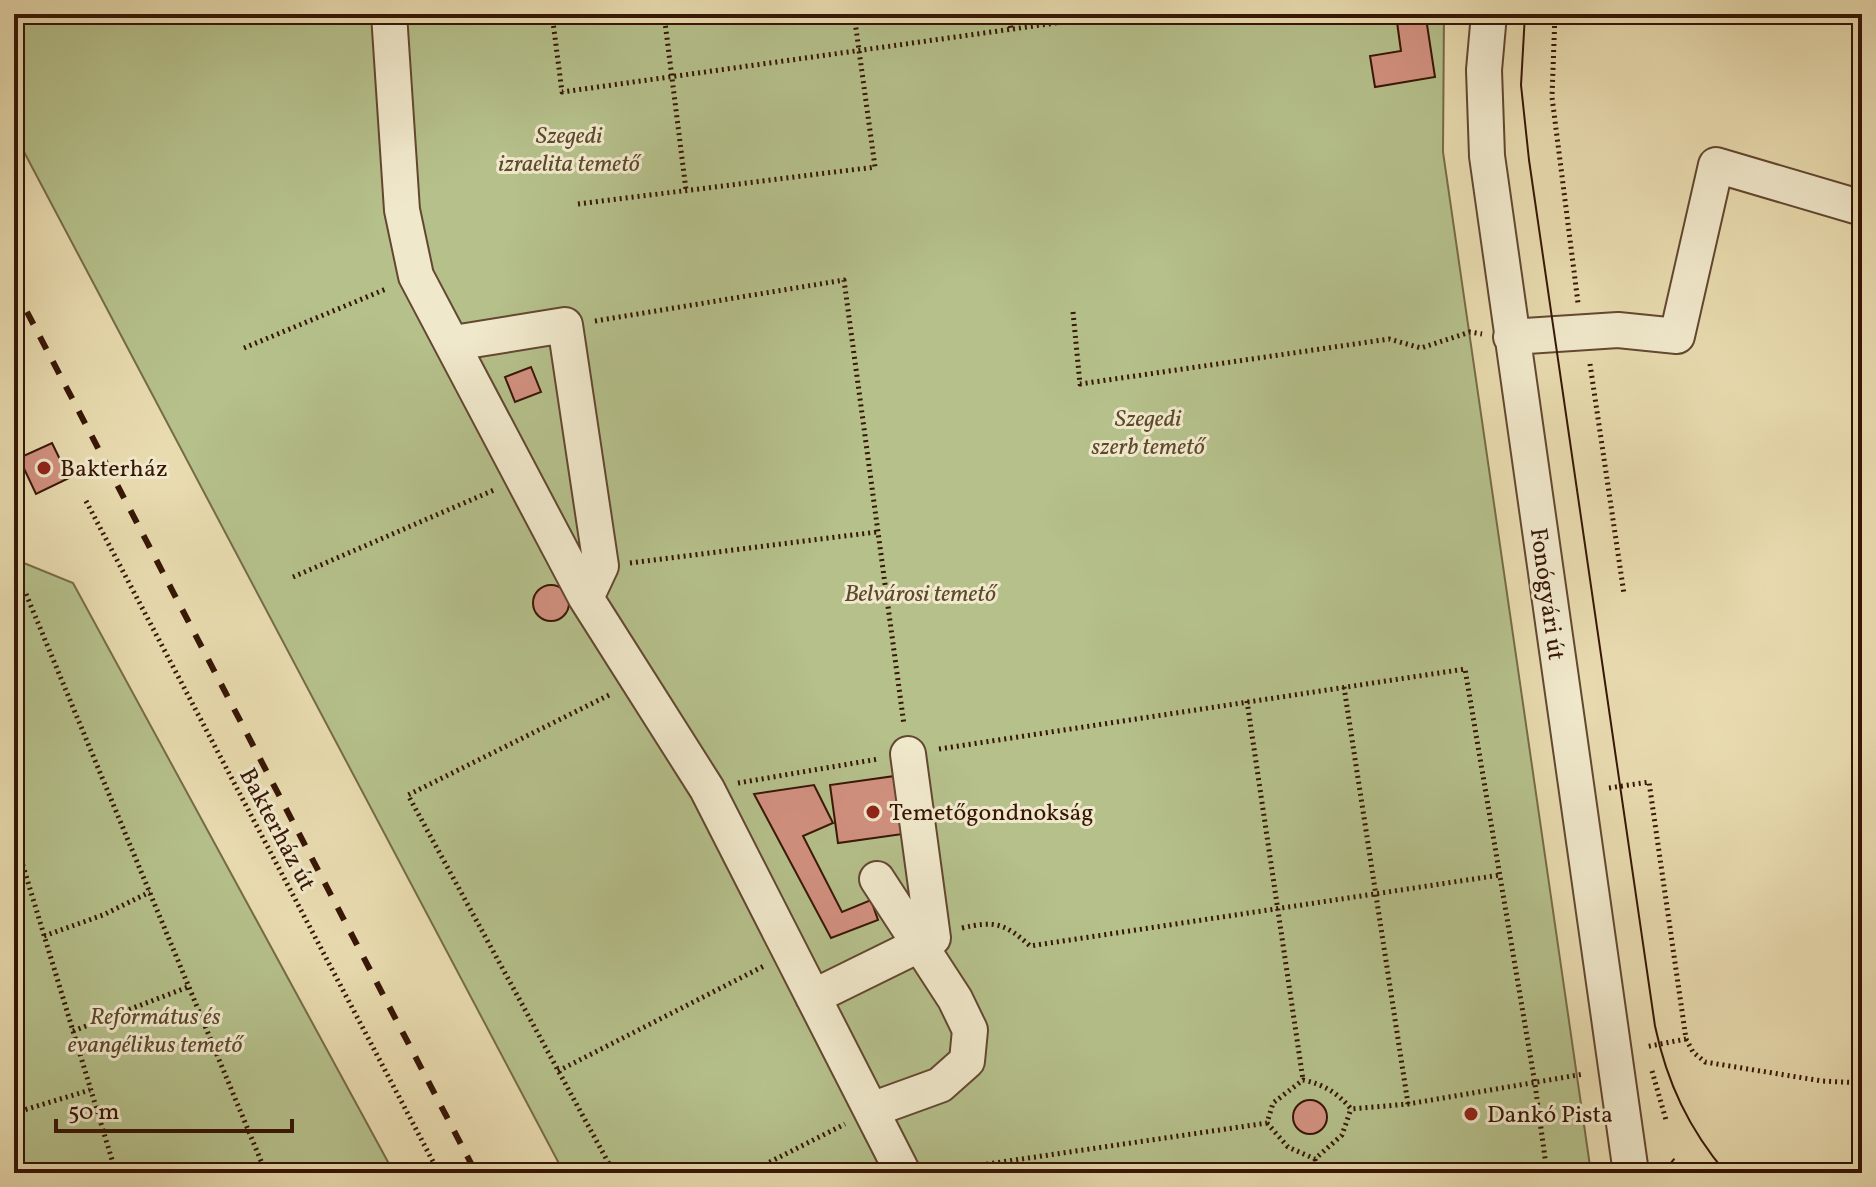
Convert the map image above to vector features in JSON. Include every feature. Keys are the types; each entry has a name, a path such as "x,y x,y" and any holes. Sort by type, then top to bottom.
{"street":[{"path":"389,14 402,210 416,276 586,598 707,789 903,1173"},
{"name":"Fonógyári út","path":"1489,14 1484,70 1487,156 1631,1173"},
{"path":"1511,337 1618,330 1677,336 1716,165 1862,208"},
{"path":"454,343 565,325 601,566 586,598"},
{"path":"908,754 926,941"},
{"path":"871,1110 940,1085 967,1061 970,1030 926,941 877,879"},
{"path":"813,997 926,941"}],"path":[{"path":"552,14 562,92 1120,14"},
{"path":"664,14 686,190"},
{"path":"578,204 875,167 854,14"},
{"path":"1008,14 1011,29"},
{"path":"244,348 416,276"},
{"path":"565,325 844,280 908,754"},
{"path":"1073,312 1080,384 1389,339 1421,348 1470,332 1511,337"},
{"path":"293,577 521,478"},
{"name":"Bakterház út","path":"86,501 439,1173"},
{"path":"601,566 877,532"},
{"path":"26,594 266,1173"},
{"path":"707,789 908,754 1465,669 1535,1084 1547,1173"},
{"path":"614,1173 408,795 640,680"},
{"path":"1344,687 1408,1104"},
{"path":"1247,701 1303,1080"},
{"path":"1608,788 1649,782 1686,1039 1705,1062 1822,1081 1862,1083"},
{"path":"14,836 116,1173"},
{"path":"926,941 982,924 1008,927 1030,946 1500,875"},
{"path":"44,936 103,915 150,892"},
{"path":"558,1071 790,953"},
{"path":"73,1031 188,987"},
{"path":"1666,1120 1645,1047 1686,1039"},
{"path":"1351,1109 1408,1104 1578,1075"},
{"path":"1267,1123 1273,1103 1289,1087 1303,1080 1318,1083 1341,1096 1351,1109"},
{"path":"14,1113 90,1090"},
{"path":"1315,1159 1342,1135 1351,1109"},
{"path":"748,1173 871,1110"},
{"path":"1267,1123 1288,1147 1315,1159"},
{"path":"924,1173 1267,1123"},
{"path":"1315,1159 1317,1173"},
{"path":"1672,1160 1687,1173"}],"green space":[{"name":"Belvárosi temető","path":"14,14 1444,14 1443,152 1591,1173 564,1173 14,133"},
{"name":"Református és evangélikus temető","path":"14,559 73,583 394,1173 14,1173"}],"building":[{"path":"1426,18 1435,77 1375,87 1370,56 1401,51 1397,22"},
{"path":"531,367 541,392 515,402 505,377"},
{"name":"Bakterház","path":"52,443 69,478 36,494 19,458"},
{"path":"551,585 563,591 569,603 563,615 551,621 539,615 533,603 539,591"},
{"path":"902,775 910,833 838,843 830,785"},
{"path":"814,785 833,823 803,836 842,912 871,900 878,920 831,938 754,794"},
{"path":"1310,1100 1322,1105 1327,1117 1322,1129 1310,1134 1298,1129 1293,1117 1298,1105"}],"tram line":[{"path":"1525,14 1521,85 1529,160 1655,1026 1666,1067 1681,1104 1726,1173"}],"railway":[{"path":"14,287 476,1173"}],"place":[{"name":"Bakterház","path":"44,468"},
{"name":"Temetőgondnokság","path":"873,812"},
{"name":"Dankó Pista","path":"1471,1114"}],"park label":[{"name":"Szegedi izraelita temető","path":"569,149"},
{"name":"Szegedi szerb temető","path":"1148,432"}]}
